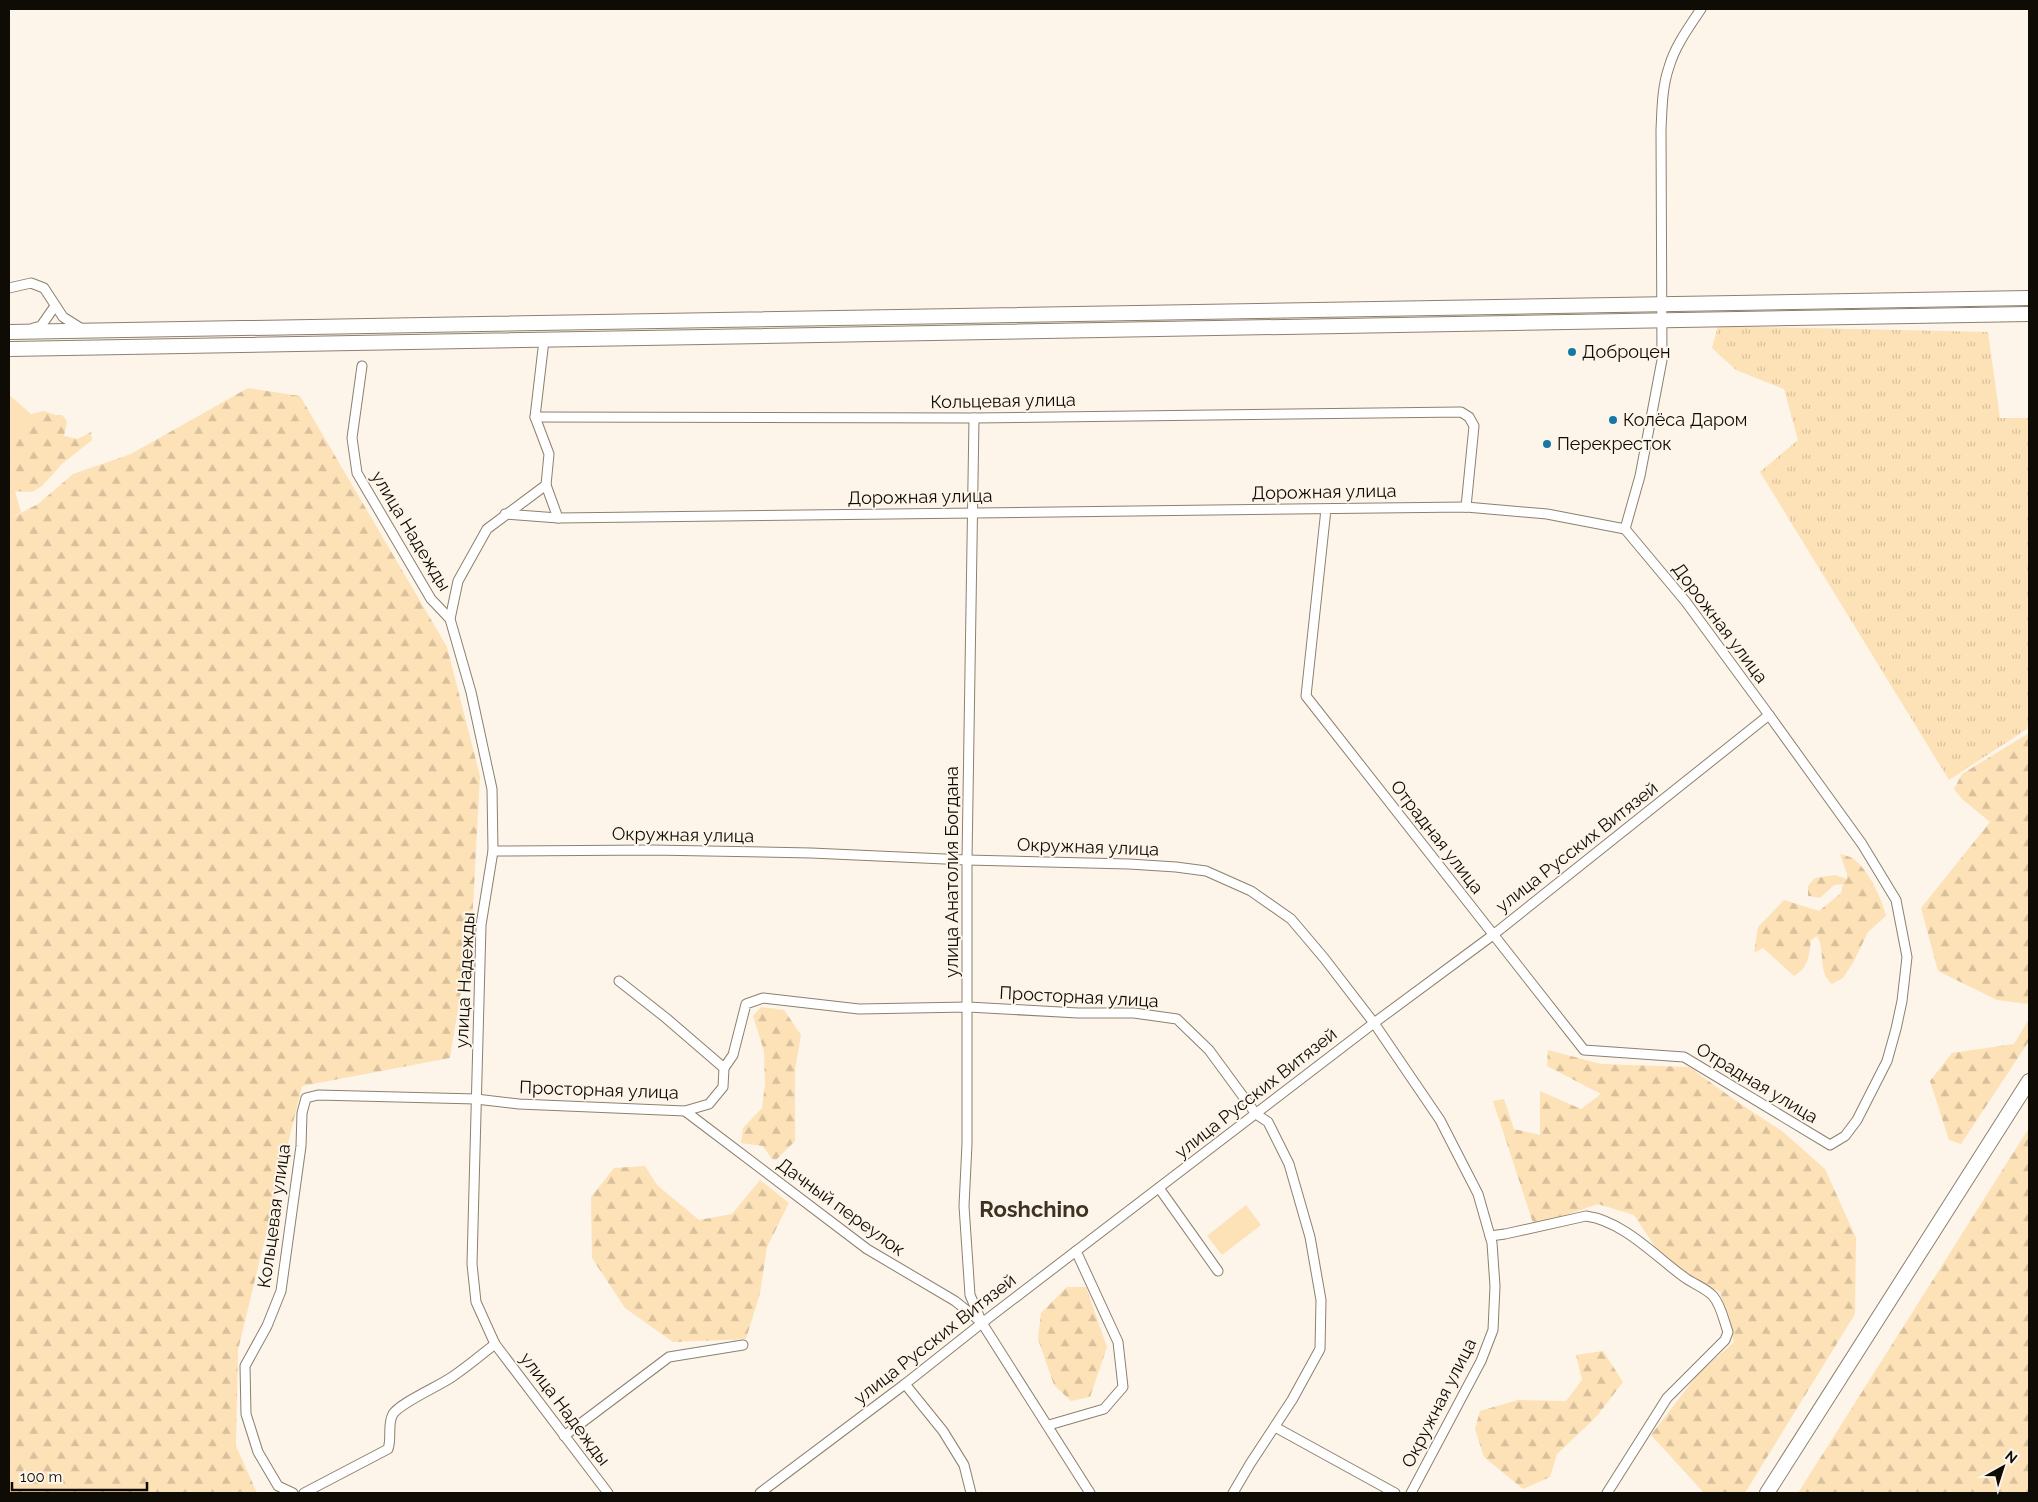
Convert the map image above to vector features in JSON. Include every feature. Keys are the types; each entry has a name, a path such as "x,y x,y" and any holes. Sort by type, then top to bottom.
{"highway":[{"path":"9,332 2029,298"},
{"path":"9,349 1662,322 2029,314"},
{"path":"1767,1493 2029,1081"}],"street":[{"path":"1625,529 1640,476 1662,360 1661,130 1664,95 1669,67 1682,38 1701,9"},
{"path":"9,288 31,283 44,288 63,318 85,331"},
{"path":"24,332 41,326 55,306"},
{"path":"544,340 535,416 549,454 546,485 558,518"},
{"name":"улица Надежды","path":"362,366 352,438 357,473 431,599 450,619 471,692 492,790 493,851 481,925 472,1264 476,1302 495,1344 608,1493"},
{"name":"Кольцевая улица","path":"535,416 974,418 1461,412 1469,417 1474,426 1466,507"},
{"name":"улица Анатолия Богдана","path":"974,418 967,860 968,1144 964,1206 970,1295 982,1323"},
{"name":"улица Надежды","path":"450,619 458,581 487,529 546,485"},
{"name":"Дорожная улица","path":"505,514 558,518 1466,507 1547,514 1625,529 1686,602 1769,715 1862,844 1896,900 1907,957 1902,1001 1887,1061 1857,1120 1846,1136 1830,1145"},
{"name":"Отрадная улица","path":"1326,508 1306,696 1493,935 1584,1050 1684,1057 1830,1145"},
{"name":"улица Русских Витязей","path":"760,1493 1374,1023 1493,935 1769,715"},
{"name":"Окружная улица","path":"493,851 652,850 792,853 1176,866 1206,871 1251,891 1291,919 1374,1023 1440,1120 1478,1194 1490,1236 1495,1286 1493,1330 1481,1361 1412,1493"},
{"path":"619,981 724,1068"},
{"name":"Просторная улица","path":"306,1098 318,1095 476,1099 519,1104 685,1111 710,1104 723,1087 724,1068 733,1055 746,1004 763,998 859,1008 968,1007 1078,1013 1134,1013 1177,1019 1209,1050 1256,1114 1268,1122 1290,1164 1310,1237 1322,1300 1320,1349 1292,1400 1233,1493"},
{"name":"Кольцевая улица","path":"293,1493 278,1486 258,1452 246,1414 245,1366 267,1326 281,1291 301,1146 302,1113 306,1098"},
{"name":"Дачный переулок","path":"685,1111 866,1249 955,1302 982,1323"},
{"path":"1159,1188 1218,1271"},
{"path":"1490,1236 1586,1216 1597,1218 1606,1221 1630,1236 1686,1279 1713,1296 1728,1332 1724,1340 1666,1398 1607,1493"},
{"path":"1048,1425 1104,1409 1123,1387 1118,1342 1076,1251"},
{"path":"982,1323 1090,1493"},
{"name":"улица Надежды","path":"304,1493 388,1448 391,1440 390,1423 393,1414 400,1407 451,1378 495,1344"},
{"path":"564,1436 669,1357 743,1345"},
{"path":"904,1384 943,1431 964,1465 971,1493"},
{"path":"1275,1427 1395,1493"}],"green space":[{"path":"1718,326 1988,332 2000,418 2029,418 2029,722 2027,729 1949,780 1760,472 1798,440 1784,389 1736,370 1712,348"},
{"path":"248,388 300,396 447,647 480,776 472,924 450,1058 302,1086 238,1350 236,1446 257,1493 9,1493 9,519 38,504 73,474 131,454"},
{"path":"9,395 31,414 27,416 17,434 9,443"},
{"path":"44,411 62,415 67,421 64,436 78,439 91,432 92,440 62,464 42,486 32,492 9,491 9,443 17,434 27,415"},
{"path":"9,491 15,491 21,512 9,519"},
{"path":"2029,733 2029,1004 1997,1000 1938,971 1921,908 1990,822 1962,799 1954,789 1962,774"},
{"path":"1840,854 1852,858 1864,869 1878,893 1886,916 1868,932 1853,963 1843,978 1832,984 1827,979 1823,967 1820,942 1817,936 1811,940 1809,956 1803,969 1794,976 1763,948 1754,953 1758,927 1784,900 1819,911 1841,893 1843,884 1834,885 1820,898 1808,896 1808,886 1815,878 1835,875 1847,879"},
{"path":"761,1007 784,1010 801,1035 795,1069 795,1141 776,1160 772,1159 763,1146 741,1143 743,1128 762,1108 765,1084 764,1051 753,1016"},
{"path":"2029,1019 2029,1041 1961,1144 1949,1140 1930,1081 1952,1053 2014,1044"},
{"path":"1548,1050 1601,1064 1689,1067 1782,1131 1825,1169 1856,1238 1855,1314 1745,1493 1704,1493 1651,1435 1698,1374 1734,1342 1720,1292 1665,1262 1634,1215 1598,1204 1534,1226 1493,1101 1504,1099 1514,1129 1540,1135 1540,1091 1581,1109 1601,1094 1547,1066"},
{"path":"2029,1128 2029,1493 1798,1493"},
{"path":"645,1166 657,1185 699,1220 732,1214 760,1180 789,1203 767,1247 760,1293 746,1339 673,1342 625,1308 592,1258 591,1197 614,1168"},
{"path":"1246,1205 1261,1225 1222,1255 1207,1236"},
{"path":"1067,1287 1086,1287 1107,1347 1090,1397 1071,1401 1054,1385 1038,1339 1041,1313"},
{"path":"1603,1351 1623,1382 1597,1416 1557,1454 1550,1477 1523,1489 1484,1457 1475,1429 1480,1411 1518,1400 1566,1401 1582,1380 1576,1355"}],"place":[{"name":"Доброцен","path":"1572,352"},
{"name":"Колёса Даром","path":"1613,420"},
{"name":"Перекресток","path":"1547,444"}],"district":[{"name":"Roshchino","path":"1034,1209"}]}
